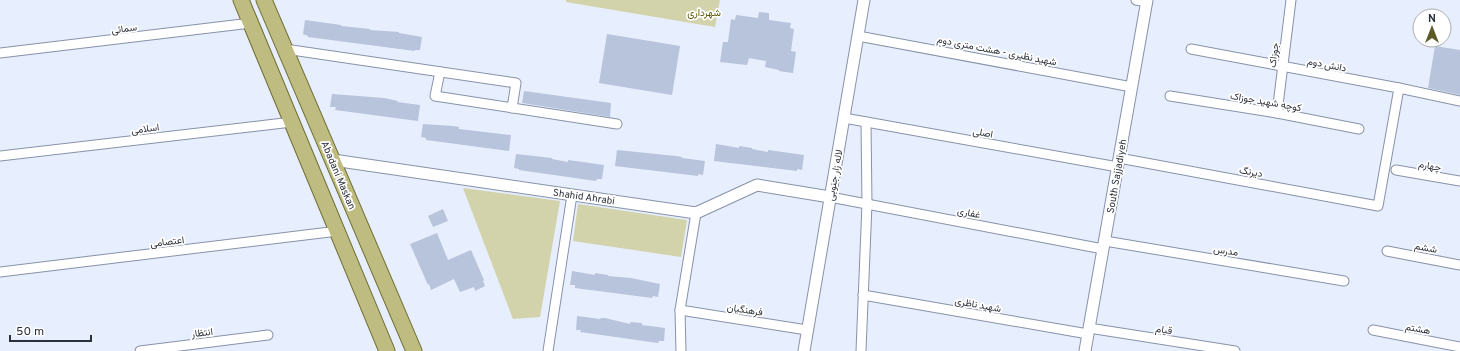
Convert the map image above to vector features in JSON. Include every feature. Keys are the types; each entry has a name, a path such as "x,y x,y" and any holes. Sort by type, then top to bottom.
{"main road":[{"path":"241,0 388,351"},
{"name":"Abadani Maskan","path":"264,0 414,351"}],"street":[{"name":"لاله زار جنوبی","path":"804,351 864,0"},
{"name":"جوزاک","path":"1277,113 1291,0"},
{"name":"South Sajjadiyeh","path":"1085,351 1132,87 1144,1"},
{"name":"سمائی","path":"0,53 251,23"},
{"name":"شهید نظیری - هشت متری دوم","path":"858,36 1132,87"},
{"path":"285,49 516,83 512,108"},
{"name":"دانش دوم","path":"1191,49 1460,101"},
{"path":"440,72 436,96 617,124"},
{"name":"دیرنگ","path":"1118,163 1378,206 1398,88"},
{"name":"کوچه شهید جوزاک","path":"1170,96 1277,113 1359,129"},
{"name":"اصلی","path":"844,118 1118,163"},
{"name":"اسلامی","path":"0,156 292,122"},
{"path":"861,351 867,204 866,122"},
{"name":"Shahid Ahrabi","path":"333,160 696,213"},
{"name":"چهارم","path":"1396,170 1460,181"},
{"path":"681,351 680,310 696,213 757,185 830,197"},
{"path":"548,351 572,195"},
{"name":"غفاری","path":"830,197 1104,245"},
{"name":"اعتصامی","path":"0,272 338,231"},
{"name":"مدرس","path":"1104,245 1344,281"},
{"name":"ششم","path":"1387,251 1460,265"},
{"name":"شهید ناظری","path":"863,295 1089,331"},
{"name":"فرهنگیان","path":"680,310 807,330"},
{"name":"هشتم","path":"1373,330 1460,347"},
{"name":"قیام","path":"1089,331 1235,351"},
{"name":"انتظار","path":"140,351 182,348 268,335"}],"green space":[{"name":"شهرداری","path":"566,0 720,0 715,27 566,2"},
{"path":"463,188 560,201 540,317 513,319"},
{"path":"578,204 687,220 681,257 573,241"}],"building":[{"path":"759,12 769,13 769,20 791,23 790,28 794,29 791,51 796,52 793,73 765,67 766,61 749,58 747,65 720,62 723,42 728,42 731,19 735,20 736,15 758,18"},
{"path":"305,20 370,30 399,32 422,37 420,50 415,51 308,37 303,34"},
{"path":"607,34 680,46 672,95 599,83"},
{"path":"1435,48 1460,50 1460,95 1428,88"},
{"path":"524,91 611,103 610,117 522,103"},
{"path":"332,94 384,98 398,101 397,102 420,105 418,121 335,110 336,107 330,107"},
{"path":"423,124 453,126 459,127 459,129 511,135 509,151 426,140 426,138 421,137"},
{"path":"716,144 739,148 739,146 752,148 768,152 768,150 804,155 802,170 797,169 797,171 714,161"},
{"path":"617,150 676,156 705,161 703,175 698,174 698,176 615,166"},
{"path":"516,154 552,158 568,162 568,160 604,165 602,179 597,179 596,181 519,170 514,168"},
{"path":"443,209 448,221 433,227 428,216"},
{"path":"437,233 448,260 471,250 484,280 485,286 475,291 474,287 460,292 454,279 431,290 410,244"},
{"path":"572,271 595,275 595,273 631,278 660,284 658,297 653,296 652,298 575,288 575,285 570,285"},
{"path":"577,316 600,319 605,318 630,324 630,322 642,323 642,325 665,328 664,341 659,341 658,343 580,332 581,330 576,330"}]}
